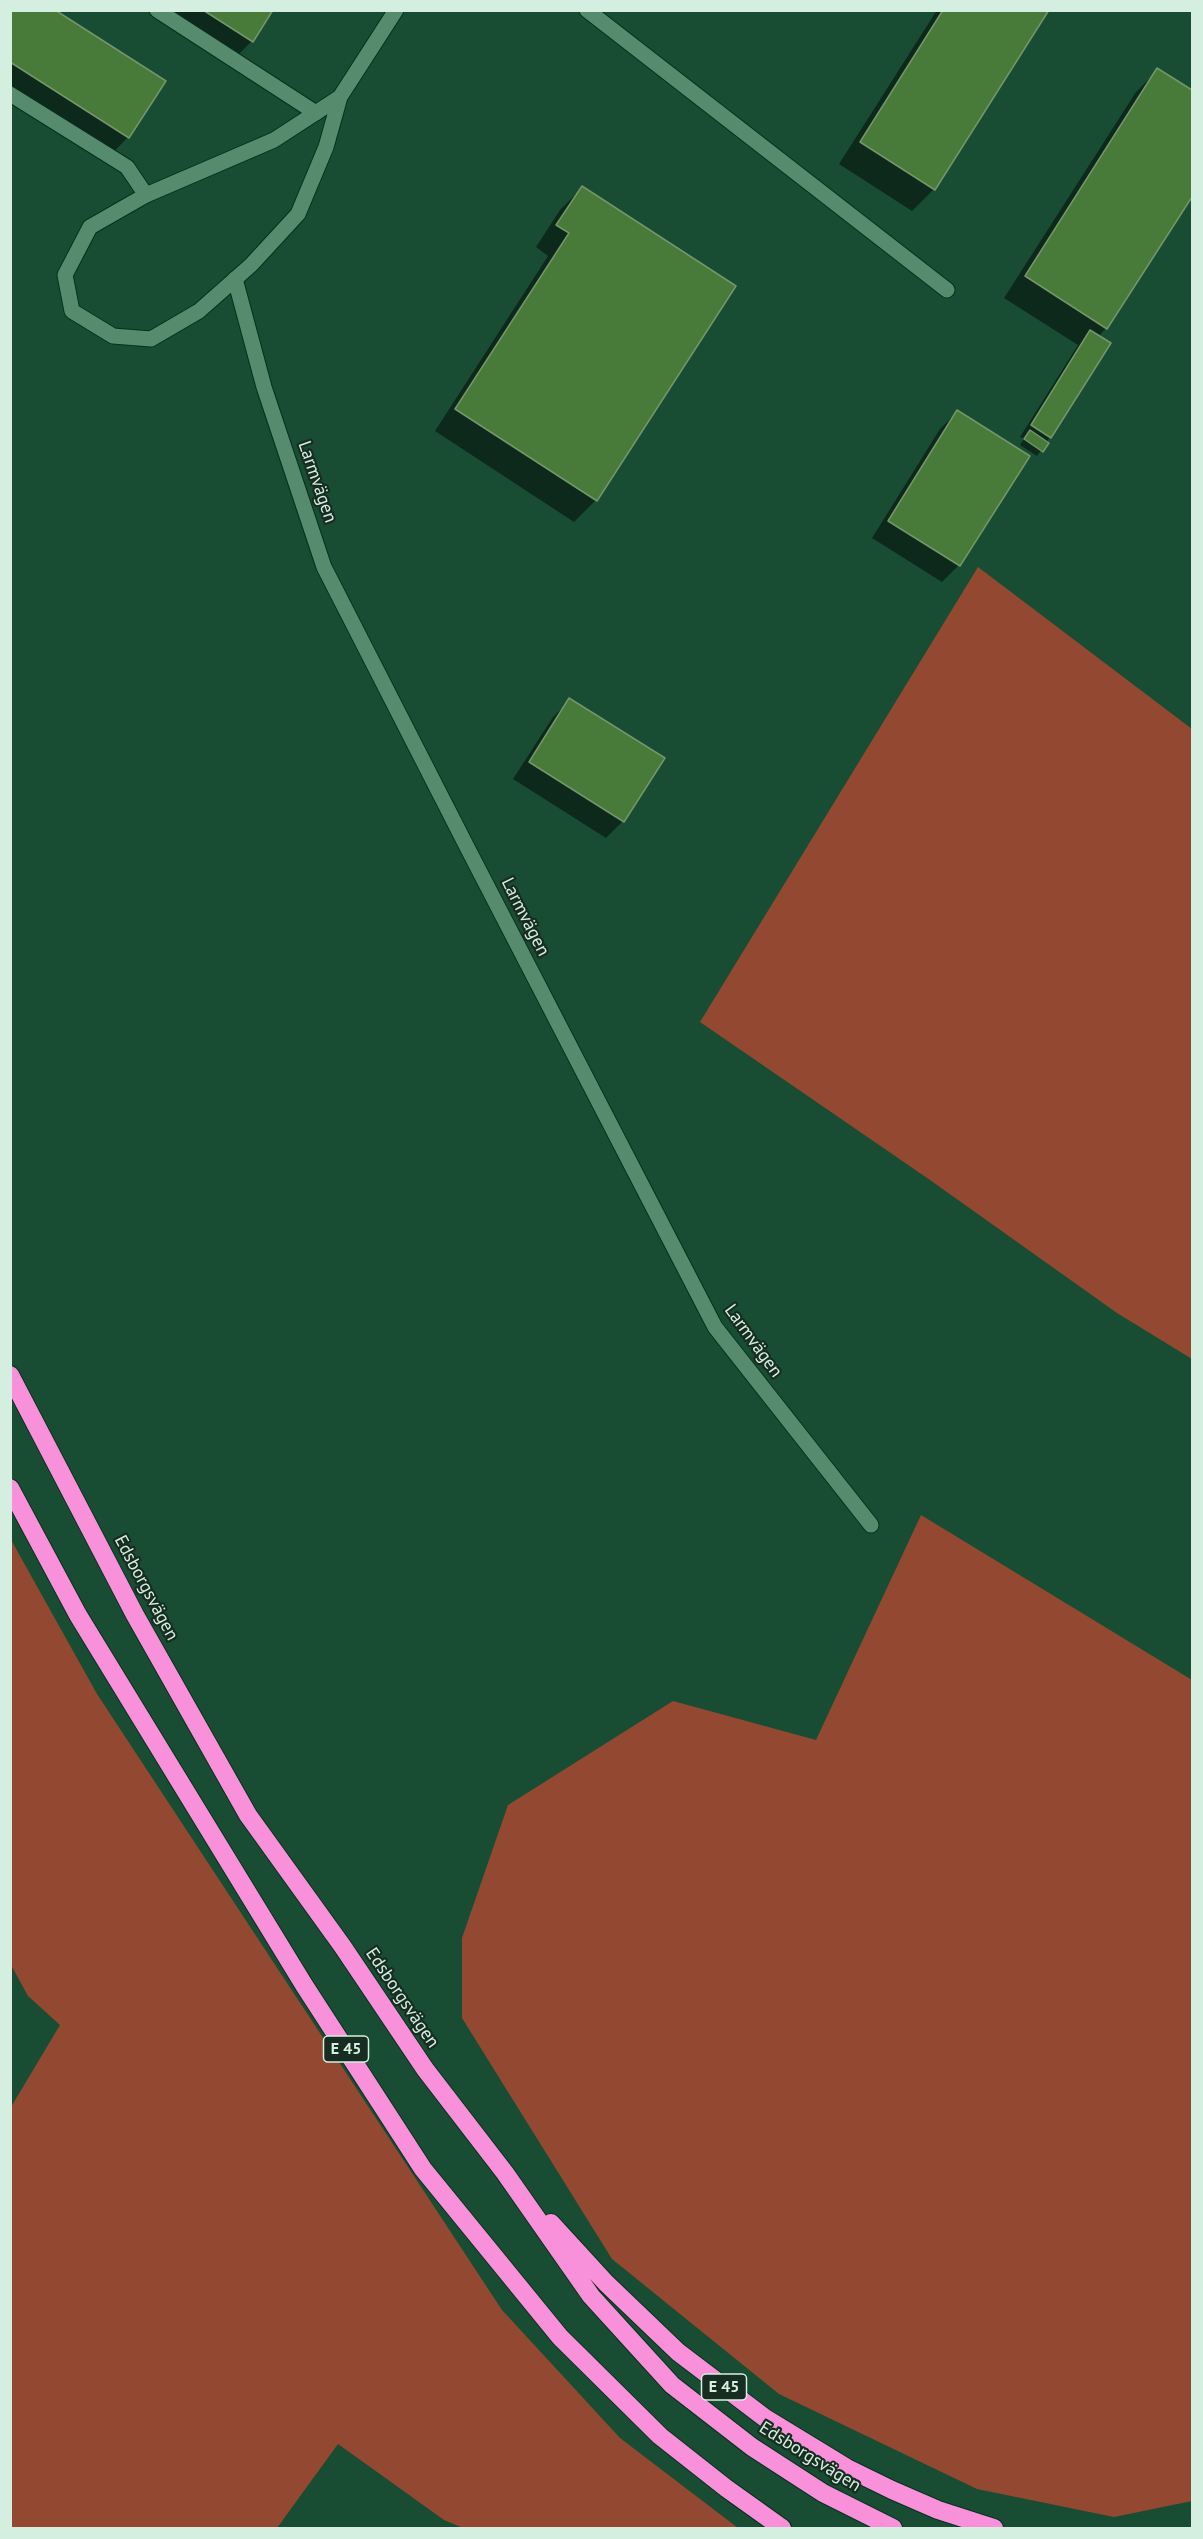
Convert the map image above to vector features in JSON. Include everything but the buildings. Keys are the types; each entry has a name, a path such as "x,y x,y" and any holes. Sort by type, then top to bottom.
{"highway":[{"name":"Edsborgsvägen","path":"10,1375 135,1615 248,1815 343,1947 425,2069 505,2173 591,2296 672,2385 752,2447 823,2493 893,2529"},
{"name":"E 45","path":"10,1488 78,1615 304,1985 423,2169 560,2337 660,2436 782,2529"},
{"name":"E 45","path":"505,2173 606,2283 670,2345 765,2418 847,2468 892,2490 938,2510 994,2529"}],"street":[{"path":"157,10 316,113"},
{"path":"339,97 274,140 146,195 90,227 65,275 72,311 112,336 151,339 199,311 235,279 298,214 326,147 339,97 396,10"},
{"path":"587,10 947,290"},
{"path":"10,94 127,167 146,195"},
{"name":"Larmvägen","path":"235,279 264,387 324,567 452,818 715,1327 871,1525"}],"shaded area":[{"path":"978,567 1192,729 1192,1359 1117,1313 930,1180 700,1022"},
{"path":"921,1515 1192,1680 1192,2501 1114,2517 977,2489 779,2394 612,2259 462,2018 462,1938 508,1805 673,1701 816,1740"},
{"path":"10,1538 97,1694 502,2310 620,2438 738,2528 463,2528 444,2520 338,2444 277,2528 11,2528 11,2107 60,2025 28,1996 11,1965"}]}
